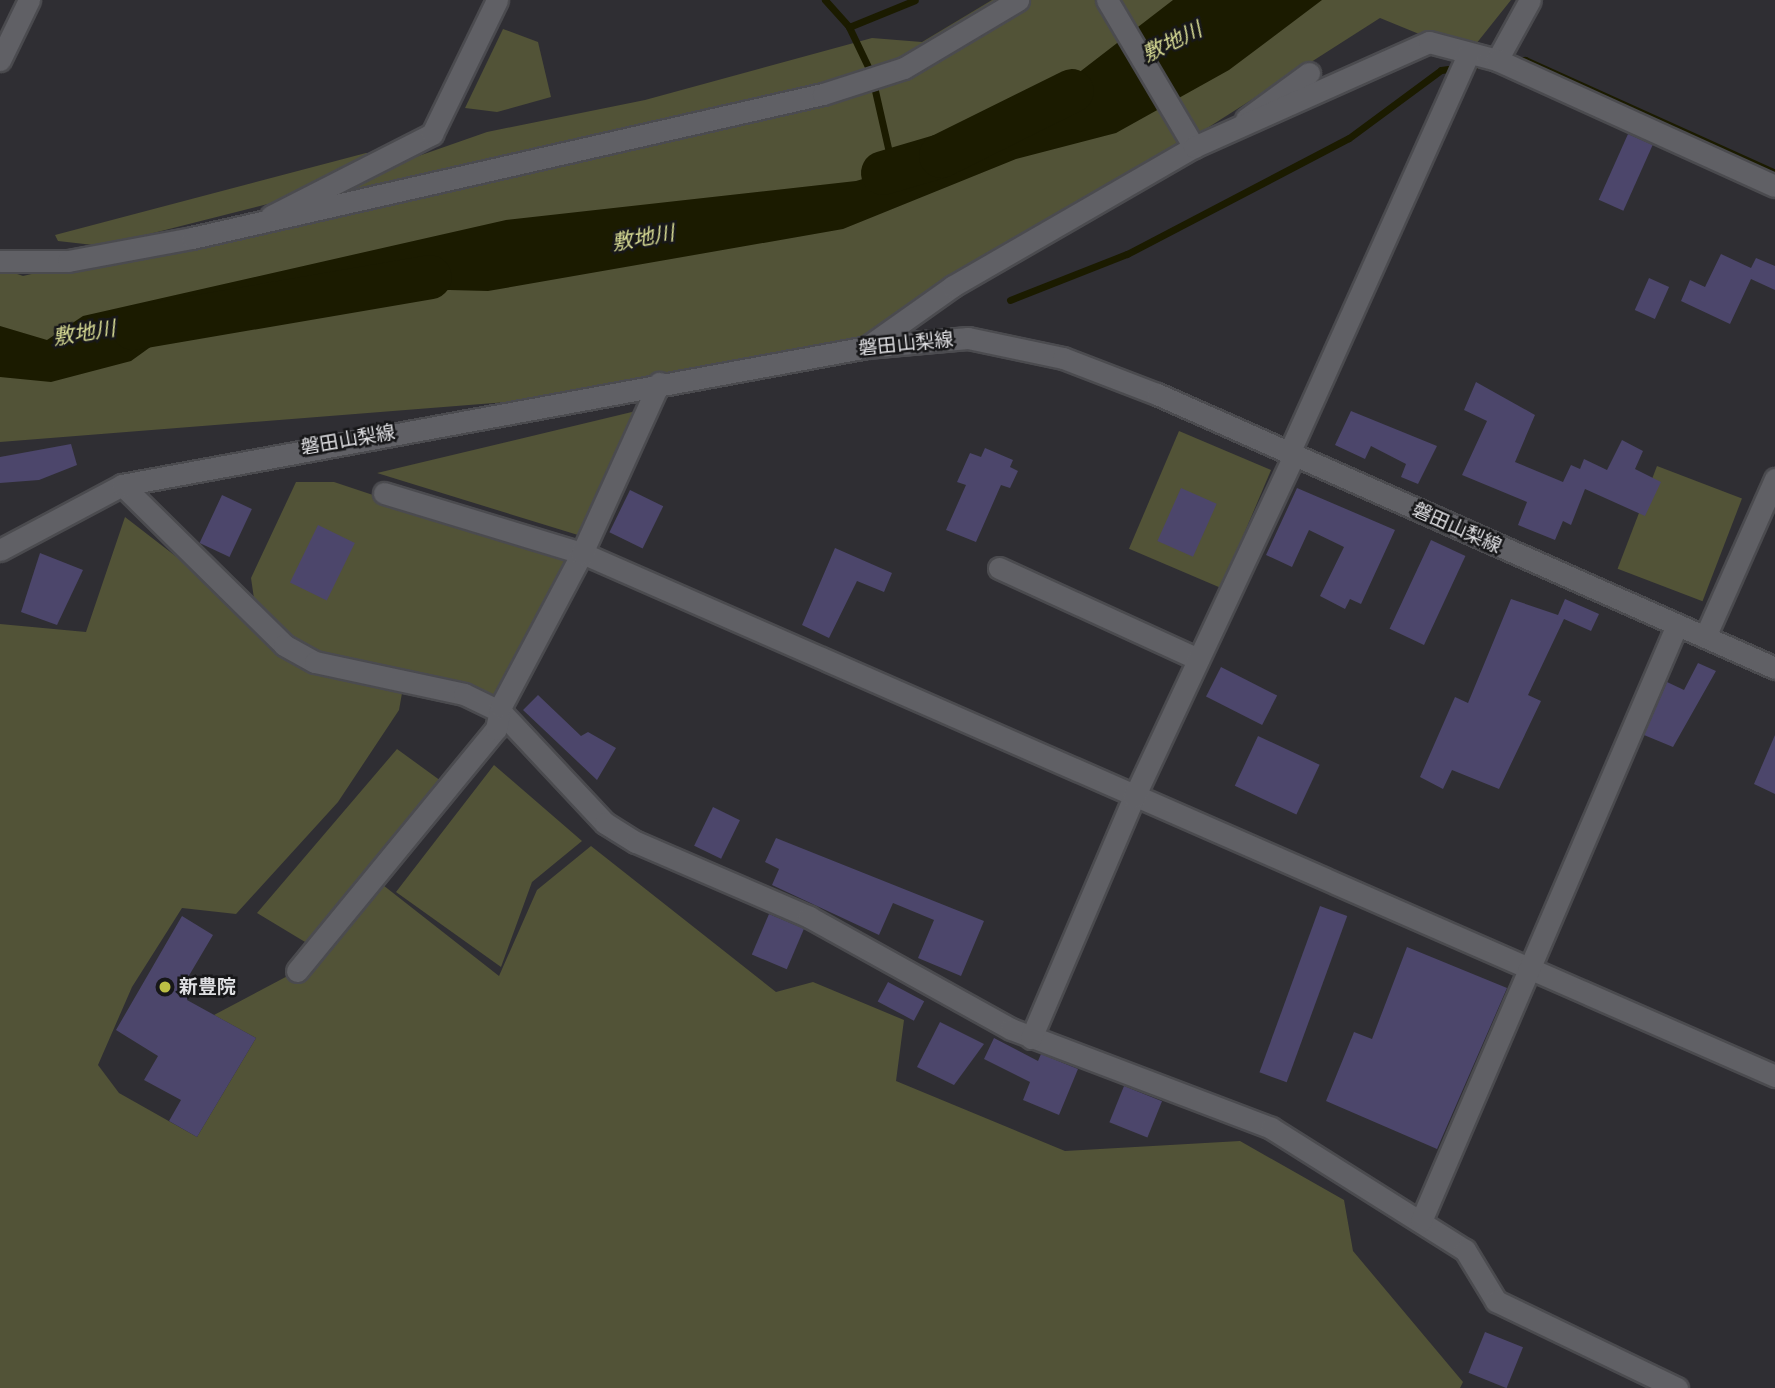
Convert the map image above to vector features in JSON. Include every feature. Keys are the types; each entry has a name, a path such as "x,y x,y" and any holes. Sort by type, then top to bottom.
{"street":[{"path":"0,60 29,0"},
{"path":"269,218 432,134 497,0"},
{"path":"0,261 94,257 823,94 904,68 1018,0"},
{"path":"1107,0 1191,140"},
{"path":"1497,60 1530,0"},
{"path":"867,347 953,286 1191,140 1222,137 1429,42 1497,60 1775,186"},
{"path":"1031,1038 1134,797 1291,455 1468,54"},
{"path":"1222,137 1309,73"},
{"name":"磐田山梨線","path":"0,550 122,485 659,383 867,347 968,338 1063,358 1775,668"},
{"path":"297,971 496,729 501,712 582,553 659,383"},
{"path":"1705,637 1775,479"},
{"path":"122,485 284,645 315,662 464,694 501,712 606,823 810,917 1031,1038 1271,1128 1465,1250 1496,1301 1678,1388"},
{"path":"384,493 582,553 1775,1076"},
{"path":"999,568 1198,659"},
{"path":"1421,1222 1534,970 1677,625"}],"shaded area":[{"path":"992,0 1511,0 1468,54 1380,18 886,333 595,395 0,442 0,268 23,276 330,204 303,195 102,246 58,241 55,235 366,153 392,153 310,194 487,132 645,100 872,38 922,42"},
{"path":"503,29 538,42 551,97 497,112 465,108"},
{"path":"636,411 578,535 377,473"},
{"path":"1179,431 1271,470 1221,588 1129,549"},
{"path":"1657,466 1742,499 1703,601 1618,569"},
{"path":"296,482 334,482 565,559 501,706 404,682 399,710 338,802 236,914 182,908 132,987 98,1065 119,1093 197,1137 256,1038 214,1015 297,971 315,948 257,913 397,749 441,781 374,878 499,976 537,890 591,846 776,992 813,982 904,1020 896,1081 1065,1151 1240,1141 1344,1200 1353,1251 1463,1382 1460,1388 0,1388 0,624 86,632 125,517 257,619 251,578"},
{"path":"494,765 582,841 532,882 501,967 396,892"}],"water":[{"path":"1173,0 1322,0 1229,70 1116,133 1016,159 843,229 488,291 372,288 188,320 131,361 51,382 0,377 0,326 47,340 83,316 506,220 856,181 941,156 1025,114"}],"building":[{"path":"1628,134 1653,145 1623,211 1599,200"},
{"path":"1721,254 1751,268 1756,258 1775,266 1775,290 1751,279 1730,324 1681,301 1690,280 1705,287"},
{"path":"1649,278 1669,287 1655,319 1635,310"},
{"path":"1476,382 1535,415 1515,462 1563,482 1571,465 1580,469 1584,459 1607,470 1622,440 1643,451 1635,469 1661,482 1645,516 1585,489 1571,525 1563,521 1555,540 1518,525 1527,502 1462,475 1487,421 1464,410"},
{"path":"1351,411 1437,446 1418,484 1401,477 1406,464 1371,446 1365,459 1335,445"},
{"path":"71,444 77,465 39,480 0,483 0,457"},
{"path":"985,448 1013,460 1010,467 1018,471 1010,488 1001,485 976,542 946,530 966,485 957,482 970,453 981,457"},
{"path":"1181,488 1217,504 1193,557 1157,541"},
{"path":"1297,488 1395,530 1361,604 1350,599 1345,609 1320,596 1344,547 1309,530 1292,567 1266,555"},
{"path":"630,490 663,506 643,548 609,532"},
{"path":"222,495 252,509 230,557 200,543"},
{"path":"318,525 355,543 327,600 290,583"},
{"path":"1431,540 1465,556 1424,645 1390,629"},
{"path":"835,548 892,573 884,592 857,581 829,638 802,625"},
{"path":"40,553 83,570 57,625 21,612"},
{"path":"1511,599 1558,615 1565,599 1599,614 1591,631 1564,619 1528,695 1541,701 1499,789 1452,770 1443,789 1420,777 1455,697 1468,703"},
{"path":"1698,663 1716,671 1673,747 1644,735 1667,682 1684,690"},
{"path":"1221,667 1277,696 1262,725 1206,696"},
{"path":"538,695 581,736 588,732 616,748 597,780 523,710"},
{"path":"1775,735 1775,794 1754,784"},
{"path":"1258,736 1320,765 1296,815 1235,786"},
{"path":"713,807 740,820 721,859 694,846"},
{"path":"776,838 984,921 961,976 918,958 934,920 893,903 879,935 772,885 779,869 765,862"},
{"path":"1320,906 1347,916 1287,1082 1259,1072"},
{"path":"769,914 804,929 787,969 752,955"},
{"path":"182,916 213,935 184,984 193,989 187,1000 256,1038 197,1137 169,1121 181,1100 144,1080 158,1056 116,1030"},
{"path":"1407,947 1507,988 1437,1149 1326,1101 1354,1032 1372,1039"},
{"path":"888,982 924,1001 914,1021 878,1001"},
{"path":"940,1022 984,1044 954,1085 917,1067"},
{"path":"994,1038 1038,1061 1041,1054 1078,1069 1059,1115 1023,1100 1030,1082 984,1059"},
{"path":"1124,1086 1162,1101 1147,1138 1109,1122"},
{"path":"1485,1332 1523,1347 1507,1388 1469,1373"}],"waterway":[{"path":"825,0 849,27 871,73 893,170"},
{"path":"849,27 915,0"},
{"path":"1514,61 1525,60 1775,173"},
{"path":"1010,300 1127,254 1349,138 1441,70 1485,64"},
{"name":"敷地川","path":"883,173 941,156 1072,91"},
{"name":"敷地川","path":"133,328 430,277"}],"place":[{"name":"新豊院","path":"165,987"}]}
